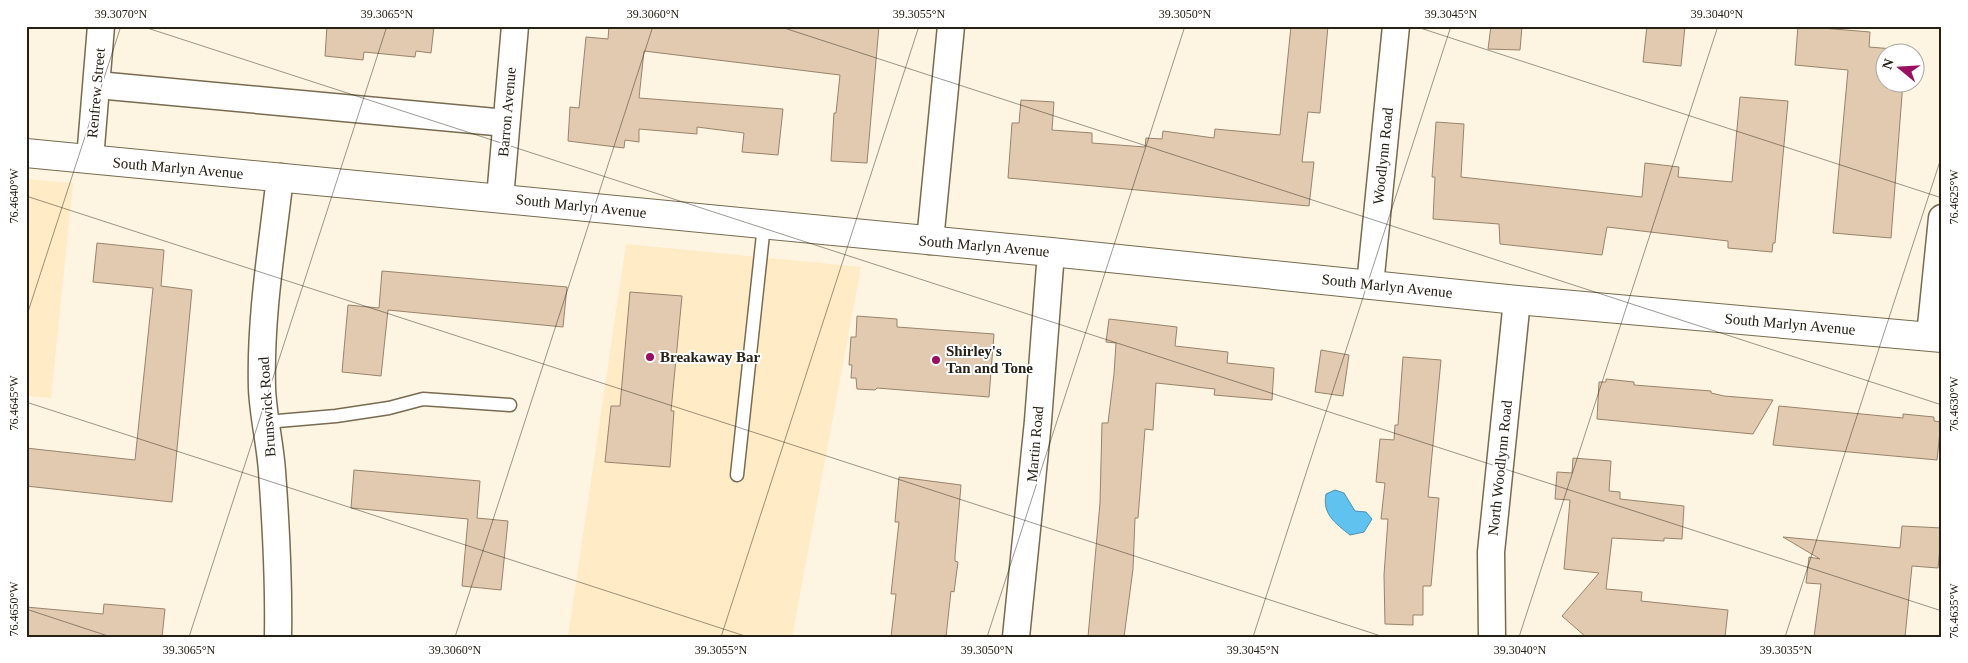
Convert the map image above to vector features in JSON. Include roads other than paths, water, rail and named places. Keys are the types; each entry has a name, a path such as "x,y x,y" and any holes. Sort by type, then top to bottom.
{"street":[{"name":"Renfrew Street","path":"90,159 98,85 101,26"},
{"name":"Barron Avenue","path":"500,198 515,26"},
{"path":"930,241 951,26"},
{"name":"Woodlynn Road","path":"1370,285 1396,26"},
{"path":"98,85 506,123"},
{"name":"South Marlyn Avenue","path":"26,153 1051,252 1517,300 1936,337"},
{"name":"Brunswick Road","path":"278,637 279,586 262,390 265,298 280,177"},
{"path":"1936,337 1942,218"},
{"name":"Martin Road","path":"1016,637 1038,421 1051,252"},
{"name":"North Woodlynn Road","path":"1492,637 1491,552 1517,300"}],"lane":[{"path":"737,475 764,224"},
{"path":"266,422 336,416 389,408 423,399 510,405"}],"water":[{"path":"1335,490 1344,493 1355,511 1366,512 1372,519 1364,532 1350,535 1328,513 1325,501 1326,494"}],"place":[{"name":"Breakaway Bar","path":"650,357"},
{"name":"Shirley's Tan and Tone","path":"936,360"}]}
